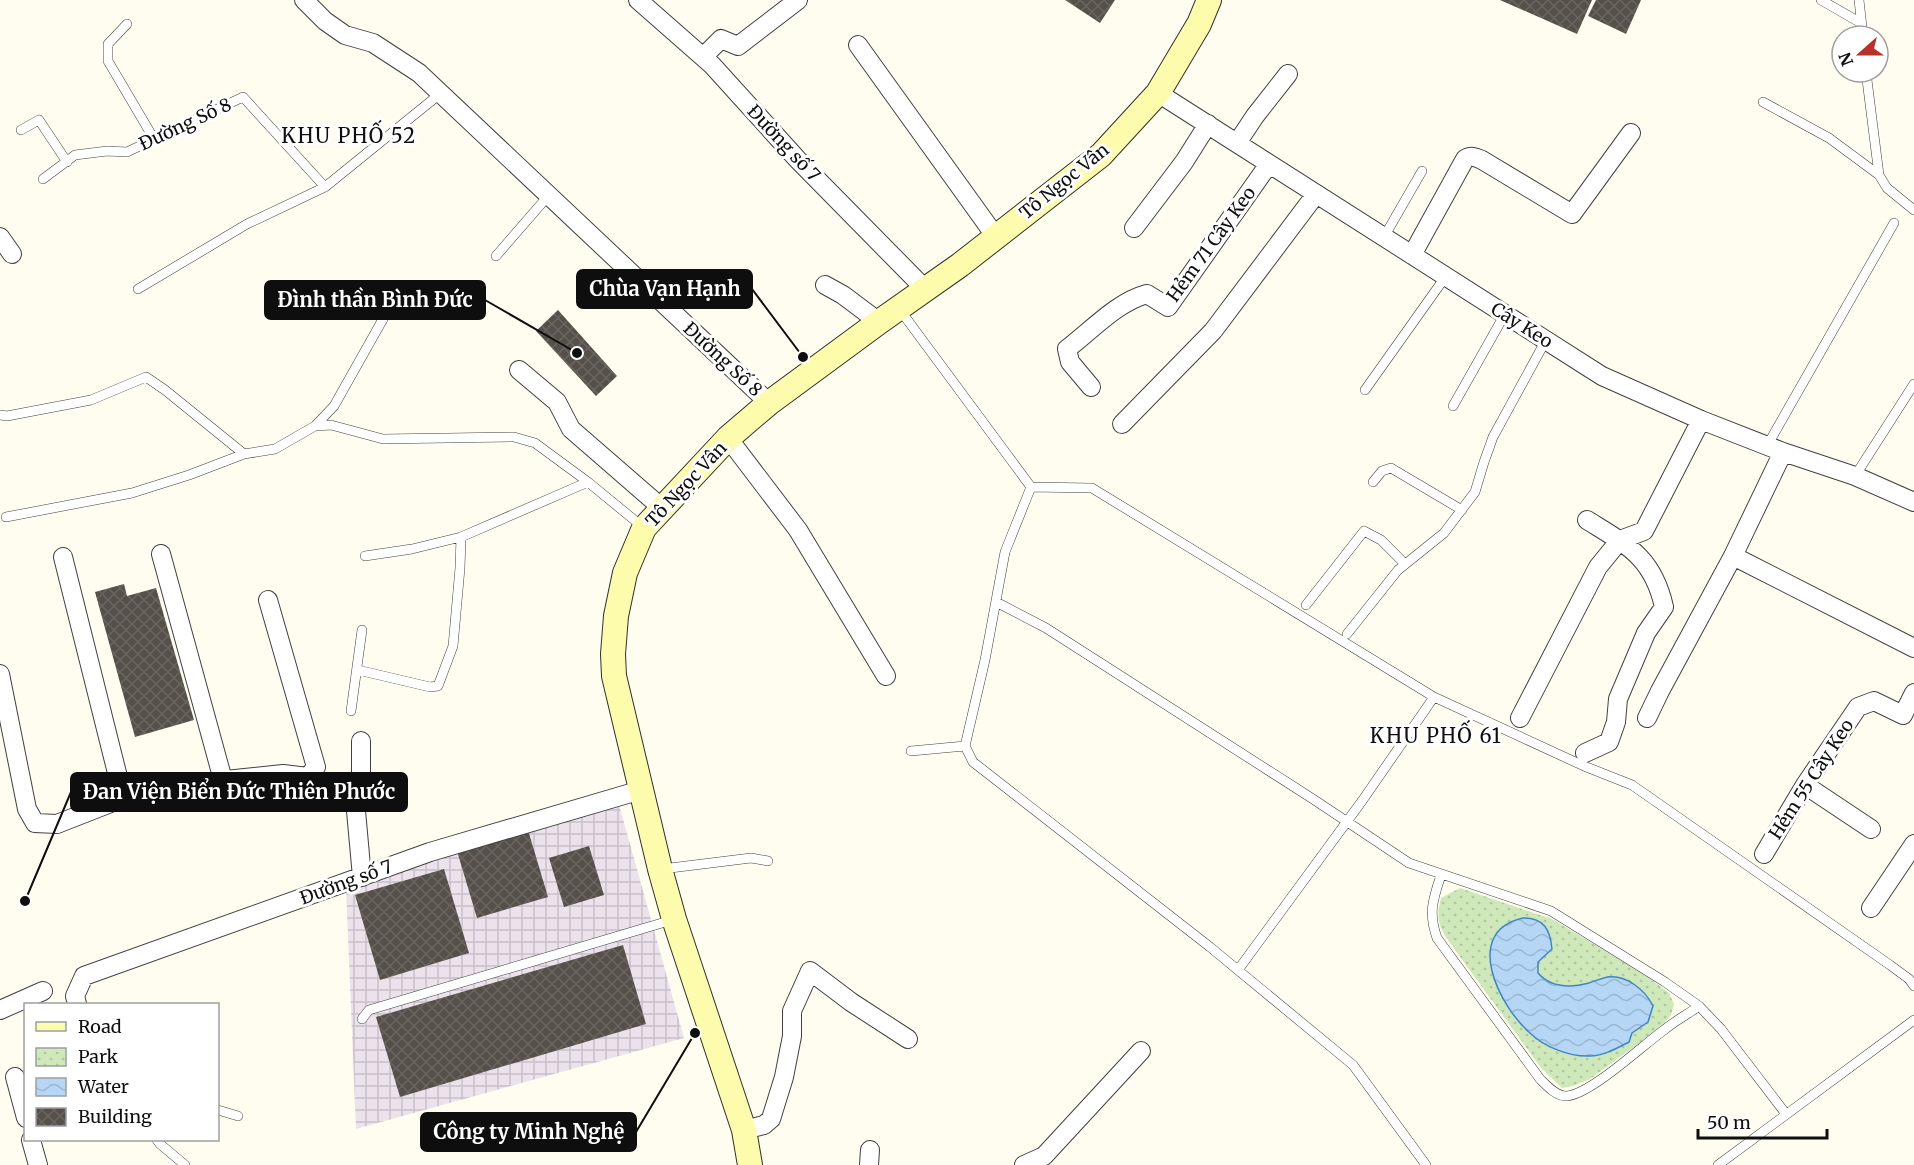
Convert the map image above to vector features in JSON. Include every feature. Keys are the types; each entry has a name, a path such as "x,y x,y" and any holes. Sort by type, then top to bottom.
{"main road":[{"name":"Tô Ngọc Vân","path":"750,1165 744,1130 674,919 660,869 614,675 616,616 626,573 644,528 728,438 769,403 888,315 960,266 1101,154 1158,93 1199,24 1209,0"}],"street":[{"name":"Đường Số 8","path":"304,0 325,21 345,35 373,44 419,73 769,403"},
{"name":"Đường số 7","path":"638,0 703,57 798,160 925,289"},
{"path":"703,57 721,39 738,46 798,0"},
{"path":"858,45 996,237"},
{"path":"1237,143 1288,74"},
{"name":"Cây Keo","path":"1158,93 1602,376 1701,420 1775,449 1855,476 1914,502"},
{"path":"1134,228 1184,162 1208,124"},
{"path":"1412,255 1465,159 1469,156 1482,160 1572,214 1631,133"},
{"name":"Hẻm 71 Cây Keo","path":"1091,387 1070,362 1067,349 1134,297 1147,294 1168,307 1269,164"},
{"path":"1122,424 1213,331 1316,194"},
{"path":"0,237 12,254"},
{"path":"825,285 888,315"},
{"path":"519,370 557,402 570,429 662,508"},
{"path":"1520,718 1598,567 1620,540 1644,531 1701,420"},
{"path":"728,438 798,530 886,676"},
{"path":"1647,718 1733,556 1775,449"},
{"path":"1585,753 1609,742 1616,722 1618,699 1647,633 1664,607 1660,588 1638,554 1587,520"},
{"path":"161,554 223,780"},
{"path":"1733,556 1914,648"},
{"path":"63,557 123,797"},
{"path":"268,600 316,766 308,777"},
{"path":"0,674 27,809 35,823 57,824 138,789 284,774 308,777 335,795 355,800"},
{"name":"Hẻm 55 Cây Keo","path":"1764,854 1805,785 1858,707 1875,701 1908,719 1914,693"},
{"path":"361,741 362,778 355,800 362,877"},
{"path":"1805,785 1871,830"},
{"name":"Đường số 7","path":"77,1003 75,996 84,976 430,852 641,790"},
{"path":"1872,908 1914,844"},
{"path":"744,1130 764,1125 771,1119 784,1077 792,1036 792,1011 810,971 850,1002 908,1039"},
{"path":"0,1010 43,991"},
{"path":"1024,1165 1044,1156 1141,1052"},
{"path":"13,1077 24,1112"},
{"path":"31,1141 38,1165"}],"lane":[{"path":"1821,0 1862,23"},
{"path":"1859,0 1862,23"},
{"path":"127,24 108,44 108,61 154,139"},
{"path":"1868,84 1880,175 1887,188 1914,210"},
{"path":"138,289 247,224 325,187 441,93"},
{"name":"Đường Số 8","path":"43,179 75,155 107,151 127,152 243,97 325,187"},
{"path":"1763,102 1830,138 1880,175"},
{"path":"21,130 39,120 67,162"},
{"path":"1384,237 1422,171"},
{"path":"496,256 549,195"},
{"path":"1775,449 1894,223"},
{"path":"1365,390 1446,276"},
{"path":"6,517 132,493 244,454 275,449 315,426 334,406 396,296"},
{"path":"1453,406 1505,314"},
{"path":"888,315 1031,488"},
{"path":"1347,634 1398,570 1444,533 1475,492 1494,438 1546,340"},
{"path":"0,415 6,416 91,400 146,377 244,454"},
{"path":"1855,476 1914,384"},
{"path":"315,426 331,425 383,439 514,437 535,443 588,482 644,528"},
{"path":"1373,482 1382,471 1391,468 1462,510"},
{"path":"365,556 412,549 461,537 588,482"},
{"path":"1031,488 1005,552 965,746 973,762 1238,970 1353,1065 1426,1165"},
{"path":"1031,488 1092,488 1434,697 1584,766 1632,785 1890,965 1909,979 1914,986"},
{"path":"1305,605 1364,531 1381,540 1406,564"},
{"path":"358,670 430,687 438,686 453,646 461,537"},
{"path":"996,602 1046,628 1304,792 1409,863 1551,911 1665,982 1699,1006 1721,1029 1786,1114"},
{"path":"351,711 362,630"},
{"path":"1238,970 1434,697"},
{"path":"911,751 965,746"},
{"path":"660,869 751,858 768,861"},
{"path":"1441,875 1432,903 1431,922 1437,938 1550,1090 1565,1096 1577,1094 1603,1078 1699,1006"},
{"path":"362,1019 369,1010 674,919"},
{"path":"1718,1165 1914,1020"},
{"path":"219,1110 238,1116"},
{"path":"158,1141 186,1165"}],"shaded area":[{"path":"618,801 684,1038 356,1129 346,888"}],"green space":[{"path":"1460,888 1552,919 1644,974 1669,993 1674,1004 1671,1015 1660,1028 1590,1079 1562,1088 1541,1068 1442,931 1439,917 1441,898"}],"water":[{"path":"1523,918 1541,923 1550,936 1552,949 1538,962 1538,973 1549,982 1575,986 1606,977 1615,977 1628,981 1645,994 1653,1006 1648,1022 1632,1033 1629,1042 1600,1055 1574,1055 1542,1043 1519,1021 1498,989 1492,971 1490,954 1494,938 1504,926"}],"building":[{"path":"1065,0 1115,0 1100,23"},
{"path":"1500,0 1592,0 1577,34"},
{"path":"1596,0 1641,0 1626,34 1588,16"},
{"path":"558,310 617,376 596,396 536,331"},
{"path":"124,584 127,596 156,588 194,720 135,737 95,592"},
{"path":"528,830 548,897 477,918 457,851"},
{"path":"589,846 604,895 564,907 549,858"},
{"path":"444,869 469,953 380,980 355,895"},
{"path":"623,945 646,1024 400,1097 376,1017"}],"place":[{"name":"Đình thần Bình Đức","path":"577,353"},
{"name":"Chùa Vạn Hạnh","path":"803,357"},
{"name":"Đan Viện Biển Đức Thiên Phước","path":"25,901"},
{"name":"Công ty Minh Nghệ","path":"695,1033"}],"district":[{"name":"KHU PHỐ 52","path":"349,135"},
{"name":"KHU PHỐ 61","path":"1436,735"}]}
